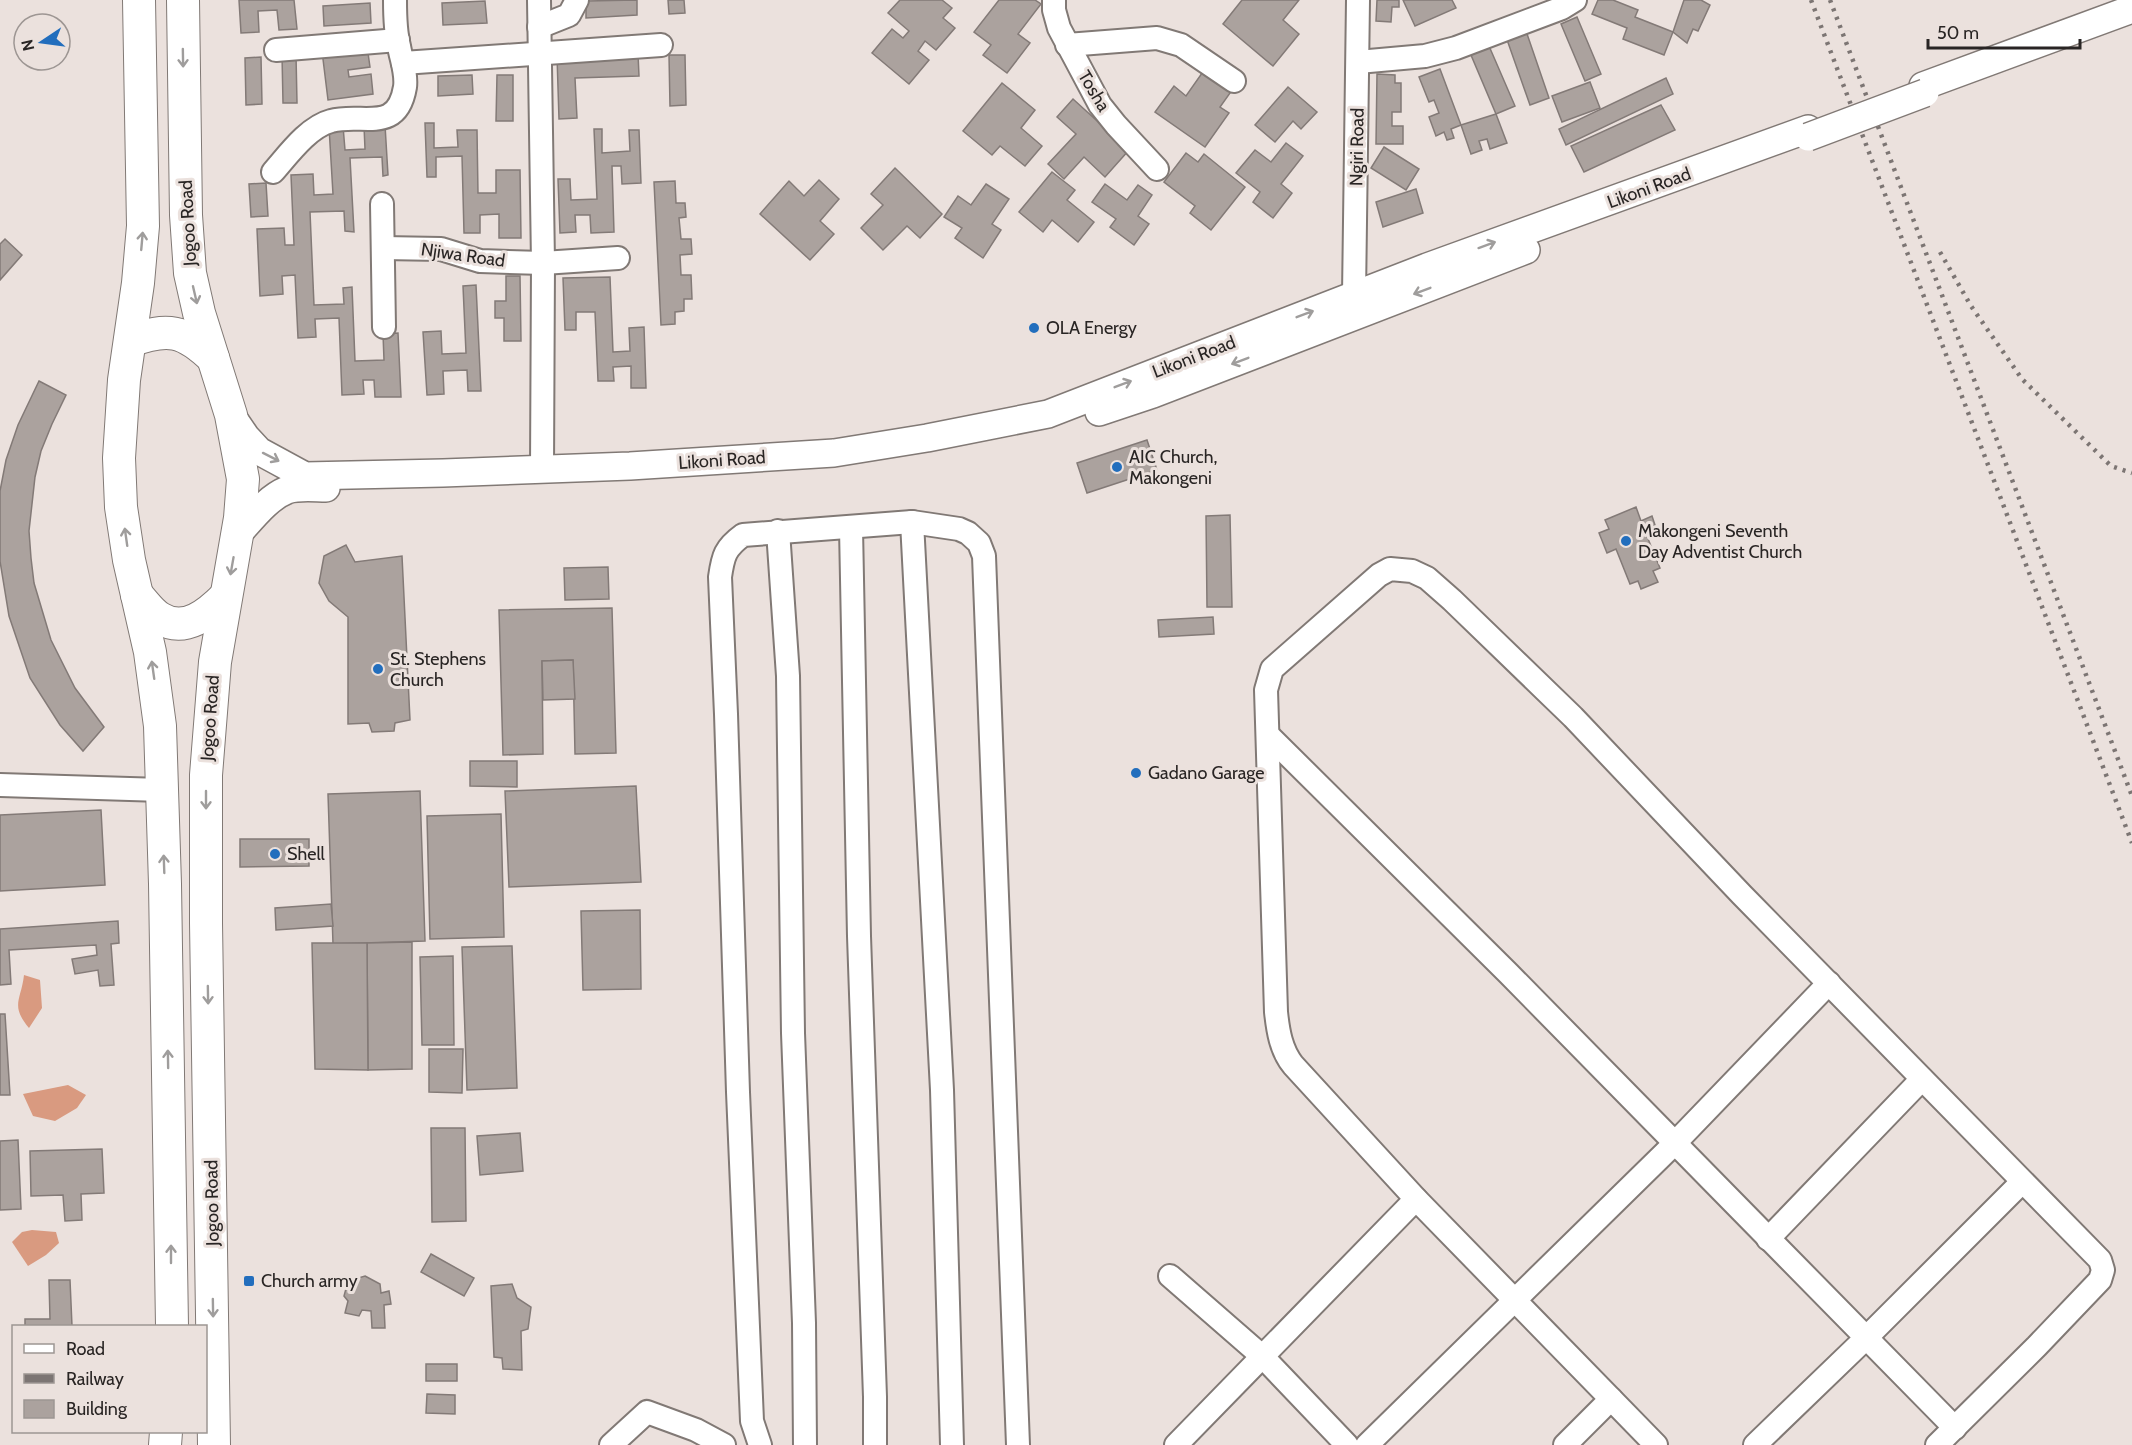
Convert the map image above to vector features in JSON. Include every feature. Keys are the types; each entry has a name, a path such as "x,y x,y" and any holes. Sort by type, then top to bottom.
{"main road":[{"path":"139,0 143,226 138,283 124,380 118,458 121,507 129,560 150,652 160,726 172,1325"},
{"name":"Jogoo Road","path":"183,0 187,244 193,285 231,415 243,479 237,536 215,662 206,775 214,1445"},
{"path":"130,341 164,332 177,333 187,337 213,358"},
{"path":"137,595 158,617 182,625 209,612 226,596"}],"street":[{"path":"273,172 303,137 331,121 384,119 395,110 405,86 395,0"},
{"path":"539,0 543,263 542,469"},
{"path":"539,27 569,15 577,0"},
{"name":"Tosha","path":"1054,0 1056,19 1067,45 1100,105 1157,169"},
{"name":"Ngiri Road","path":"1354,295 1358,0"},
{"path":"1358,62 1425,56 1456,48 1562,8 1575,0"},
{"name":"Likoni Road","path":"237,536 272,500 288,489 680,475 824,464 974,445 1057,427 1153,394 1354,317 1808,133 2132,9"},
{"name":"Likoni Road","path":"1924,89 2132,16"},
{"path":"1067,45 1156,38 1181,45 1234,81"},
{"path":"276,50 398,40"},
{"path":"403,63 661,45"},
{"name":"Likoni Road","path":"231,415 246,437 259,450 305,476 542,469 834,453 927,438 1048,414 1427,267 1808,133"},
{"path":"382,204 384,327"},
{"name":"Njiwa Road","path":"383,248 441,249 480,261 543,263 618,258"},
{"path":"912,522 942,1090 952,1445"},
{"path":"760,1445 752,1421 720,577 722,561 728,546 742,535 912,522 959,529 968,533 979,543 984,556 1015,1443"},
{"path":"852,528 859,936 875,1386 875,1445"},
{"path":"778,531 788,676 793,1021 804,1323 805,1445"},
{"path":"1656,1445 1416,1198 1293,1065 1282,1045 1276,1012 1266,690 1272,669 1379,575 1390,569 1427,578 1573,717 2100,1260 2103,1270 2100,1281 1937,1445"},
{"path":"1269,735 1509,973 1954,1428"},
{"path":"0,785 162,790"},
{"path":"1367,1445 1674,1144 1829,983"},
{"path":"1768,1239 1922,1079"},
{"path":"1755,1445 2022,1182"},
{"path":"1176,1445 1416,1198"},
{"path":"1170,1276 1263,1357 1347,1445"},
{"path":"1565,1445 1611,1399"},
{"path":"611,1445 647,1412 696,1430 724,1445"}],"shaded area":[{"path":"24,975 40,980 42,1008 29,1028 18,1008"},
{"path":"68,1085 86,1095 77,1108 55,1121 33,1116 23,1094"},
{"path":"32,1230 56,1232 59,1243 46,1255 28,1266 12,1242 22,1232"}],"building":[{"path":"239,0 294,0 297,29 279,30 277,10 258,11 259,32 241,33"},
{"path":"637,0 637,15 586,18 586,1"},
{"path":"668,0 684,0 685,13 669,14"},
{"path":"900,0 942,0 952,8 943,18 955,28 936,50 925,41 918,51 929,60 909,84 872,53 892,29 903,38 909,31 888,13"},
{"path":"999,0 1035,0 1041,4 1018,34 1030,43 1007,73 983,55 991,45 974,32"},
{"path":"1242,0 1299,0 1283,20 1299,34 1273,66 1223,24"},
{"path":"1377,0 1399,0 1399,7 1392,7 1391,22 1376,21"},
{"path":"1403,0 1452,0 1456,8 1415,26"},
{"path":"1598,0 1613,0 1638,10 1635,17 1673,32 1664,55 1623,39 1627,28 1592,14"},
{"path":"1684,0 1701,0 1710,5 1698,31 1693,29 1687,43 1673,32"},
{"path":"485,1 487,23 443,25 442,3"},
{"path":"370,3 371,23 324,26 323,6"},
{"path":"1577,17 1601,74 1585,81 1561,24"},
{"path":"1525,28 1549,98 1530,105 1505,34"},
{"path":"367,46 370,67 348,70 349,77 371,74 373,94 328,100 322,51"},
{"path":"1489,46 1515,106 1496,114 1471,55"},
{"path":"638,54 639,76 575,78 577,118 559,119 557,56"},
{"path":"282,55 296,55 297,103 283,103"},
{"path":"669,55 685,55 686,105 670,106"},
{"path":"261,57 262,104 246,105 245,58"},
{"path":"1207,66 1235,86 1220,107 1229,113 1205,147 1155,112 1174,86 1186,96"},
{"path":"1440,69 1461,125 1451,129 1454,138 1447,140 1444,132 1436,136 1429,117 1439,113 1434,100 1429,102 1419,77"},
{"path":"1377,74 1395,75 1395,83 1401,83 1401,112 1392,112 1392,126 1403,126 1403,144 1376,144"},
{"path":"472,75 473,94 438,96 438,76"},
{"path":"497,75 513,75 513,121 496,121"},
{"path":"1666,78 1673,94 1566,145 1559,129"},
{"path":"1590,82 1600,108 1562,122 1552,96"},
{"path":"1002,83 1035,110 1021,128 1042,146 1025,166 1000,146 992,155 963,131"},
{"path":"1288,87 1317,112 1301,129 1293,121 1275,142 1255,125"},
{"path":"1073,99 1129,150 1105,177 1084,157 1064,179 1048,164 1076,134 1057,117"},
{"path":"1661,105 1675,130 1584,172 1571,146"},
{"path":"1496,114 1507,143 1490,149 1487,139 1479,141 1482,150 1471,154 1461,125"},
{"path":"425,123 434,123 434,148 458,147 457,130 477,130 478,193 496,193 496,170 520,170 521,238 499,238 499,214 480,215 480,233 464,233 462,156 436,157 436,177 427,177"},
{"path":"385,125 388,175 383,176 382,157 350,158 354,232 345,231 344,211 310,212 314,305 344,304 343,288 352,287 355,361 384,360 383,334 398,333 401,397 375,397 374,380 363,380 364,394 342,395 339,318 315,319 316,337 298,338 295,275 282,276 283,294 260,296 257,229 284,228 285,245 294,245 291,175 313,174 314,195 333,194 329,127 343,126 345,150 365,149 364,126"},
{"path":"594,129 602,129 602,153 630,151 629,130 639,130 641,183 622,184 621,166 612,166 614,232 591,233 590,215 575,215 576,232 560,233 558,179 570,179 571,200 597,199"},
{"path":"1286,143 1303,156 1281,184 1292,193 1273,218 1253,202 1260,192 1236,173 1255,150 1271,162"},
{"path":"1384,147 1419,169 1406,190 1371,168"},
{"path":"1186,153 1198,162 1204,154 1245,187 1211,230 1190,213 1195,206 1164,182"},
{"path":"895,168 942,214 920,238 907,226 883,250 861,228 883,205 871,194"},
{"path":"1052,172 1075,190 1067,200 1094,222 1078,242 1052,220 1043,232 1019,212"},
{"path":"819,180 839,199 820,221 834,234 810,260 760,214 789,181 804,196"},
{"path":"675,181 676,203 685,203 686,217 679,218 681,239 691,239 692,254 680,255 681,275 691,275 692,299 684,299 684,311 675,312 675,324 661,325 654,182"},
{"path":"266,183 268,216 251,217 249,184"},
{"path":"986,184 1009,199 992,224 1001,230 983,258 955,238 962,228 944,217 958,196 971,205"},
{"path":"1105,184 1127,200 1138,185 1152,195 1138,216 1149,224 1134,245 1110,227 1116,219 1092,202"},
{"path":"1416,189 1423,213 1383,227 1376,202"},
{"path":"5,239 22,255 0,280 0,244"},
{"path":"506,276 520,276 521,341 504,341 504,318 495,318 495,301 506,301"},
{"path":"610,277 613,352 630,351 629,328 644,327 646,388 631,388 631,366 613,367 614,381 598,381 595,312 576,312 576,330 565,330 563,278"},
{"path":"476,285 481,391 468,391 467,370 443,371 444,394 427,395 423,332 441,331 442,354 466,353 463,286"},
{"path":"39,381 66,395 41,451 35,477 29,531 31,558 34,583 51,640 75,688 104,727 83,751 60,725 30,678 9,616 0,561 0,491 6,460 18,425"},
{"name":"AIC Church, Makongeni","path":"1147,440 1157,470 1087,493 1077,463"},
{"name":"Makongeni Seventh Day Adventist Church","path":"1636,507 1641,521 1652,516 1655,525 1644,529 1660,568 1653,571 1658,582 1641,589 1638,581 1630,584 1616,549 1607,553 1599,533 1609,529 1605,520"},
{"path":"1230,515 1232,607 1207,607 1206,516"},
{"name":"St. Stephens Church","path":"346,545 355,562 402,556 410,720 395,723 394,731 372,732 369,723 348,724 348,617 329,601 319,583 324,556"},
{"path":"608,567 609,599 565,600 564,568"},
{"path":"612,608 616,753 575,754 573,660 542,661 543,754 503,755 499,610"},
{"path":"1213,617 1214,634 1159,637 1158,620"},
{"path":"573,660 575,699 543,700 542,661"},
{"path":"470,761 517,761 517,787 470,786"},
{"path":"636,786 641,882 509,887 505,791"},
{"path":"420,791 425,941 333,944 328,794"},
{"path":"101,810 105,885 0,891 0,815"},
{"path":"501,814 504,937 430,939 427,816"},
{"path":"240,839 309,839 309,866 240,867"},
{"path":"331,904 333,926 276,930 275,908"},
{"path":"640,910 641,989 583,990 581,911"},
{"path":"118,921 119,943 111,944 114,985 100,986 98,970 75,974 72,959 97,955 96,945 9,950 11,984 0,985 0,929"},
{"path":"412,942 412,1069 368,1070 367,943"},
{"path":"312,943 367,943 368,1070 315,1069"},
{"path":"512,946 517,1088 467,1090 462,947"},
{"path":"453,956 454,1045 422,1045 420,957"},
{"path":"0,1014 5,1014 10,1095 0,1095"},
{"path":"429,1049 463,1049 462,1093 429,1092"},
{"path":"431,1128 465,1128 466,1221 432,1222"},
{"path":"520,1133 523,1171 480,1175 477,1136"},
{"path":"18,1140 21,1209 0,1210 0,1141"},
{"path":"102,1149 104,1193 81,1194 82,1220 65,1221 63,1195 31,1196 30,1151"},
{"path":"431,1254 474,1278 464,1296 421,1272"},
{"path":"365,1276 380,1284 381,1293 389,1291 391,1304 384,1305 385,1328 372,1328 371,1311 362,1310 359,1316 345,1313 348,1301 344,1296 348,1281"},
{"path":"49,1280 70,1280 72,1325 25,1325 25,1319 50,1319"},
{"path":"512,1284 517,1298 531,1307 528,1329 521,1331 522,1370 503,1369 502,1358 494,1357 491,1286"},
{"path":"426,1364 457,1364 457,1381 426,1381"},
{"path":"427,1394 455,1395 455,1414 426,1413"}],"railway":[{"path":"1811,0 2132,843"},
{"path":"1830,0 2132,796"},
{"path":"1940,252 1971,306 2022,379 2111,466 2132,473"}],"place":[{"name":"OLA Energy","path":"1034,328"},
{"name":"AIC Church, Makongeni","path":"1117,467"},
{"name":"Makongeni Seventh Day Adventist Church","path":"1626,541"},
{"name":"St. Stephens Church","path":"378,669"},
{"name":"Gadano Garage","path":"1136,773"},
{"name":"Shell","path":"275,854"},
{"name":"Church army","path":"249,1281"}]}
